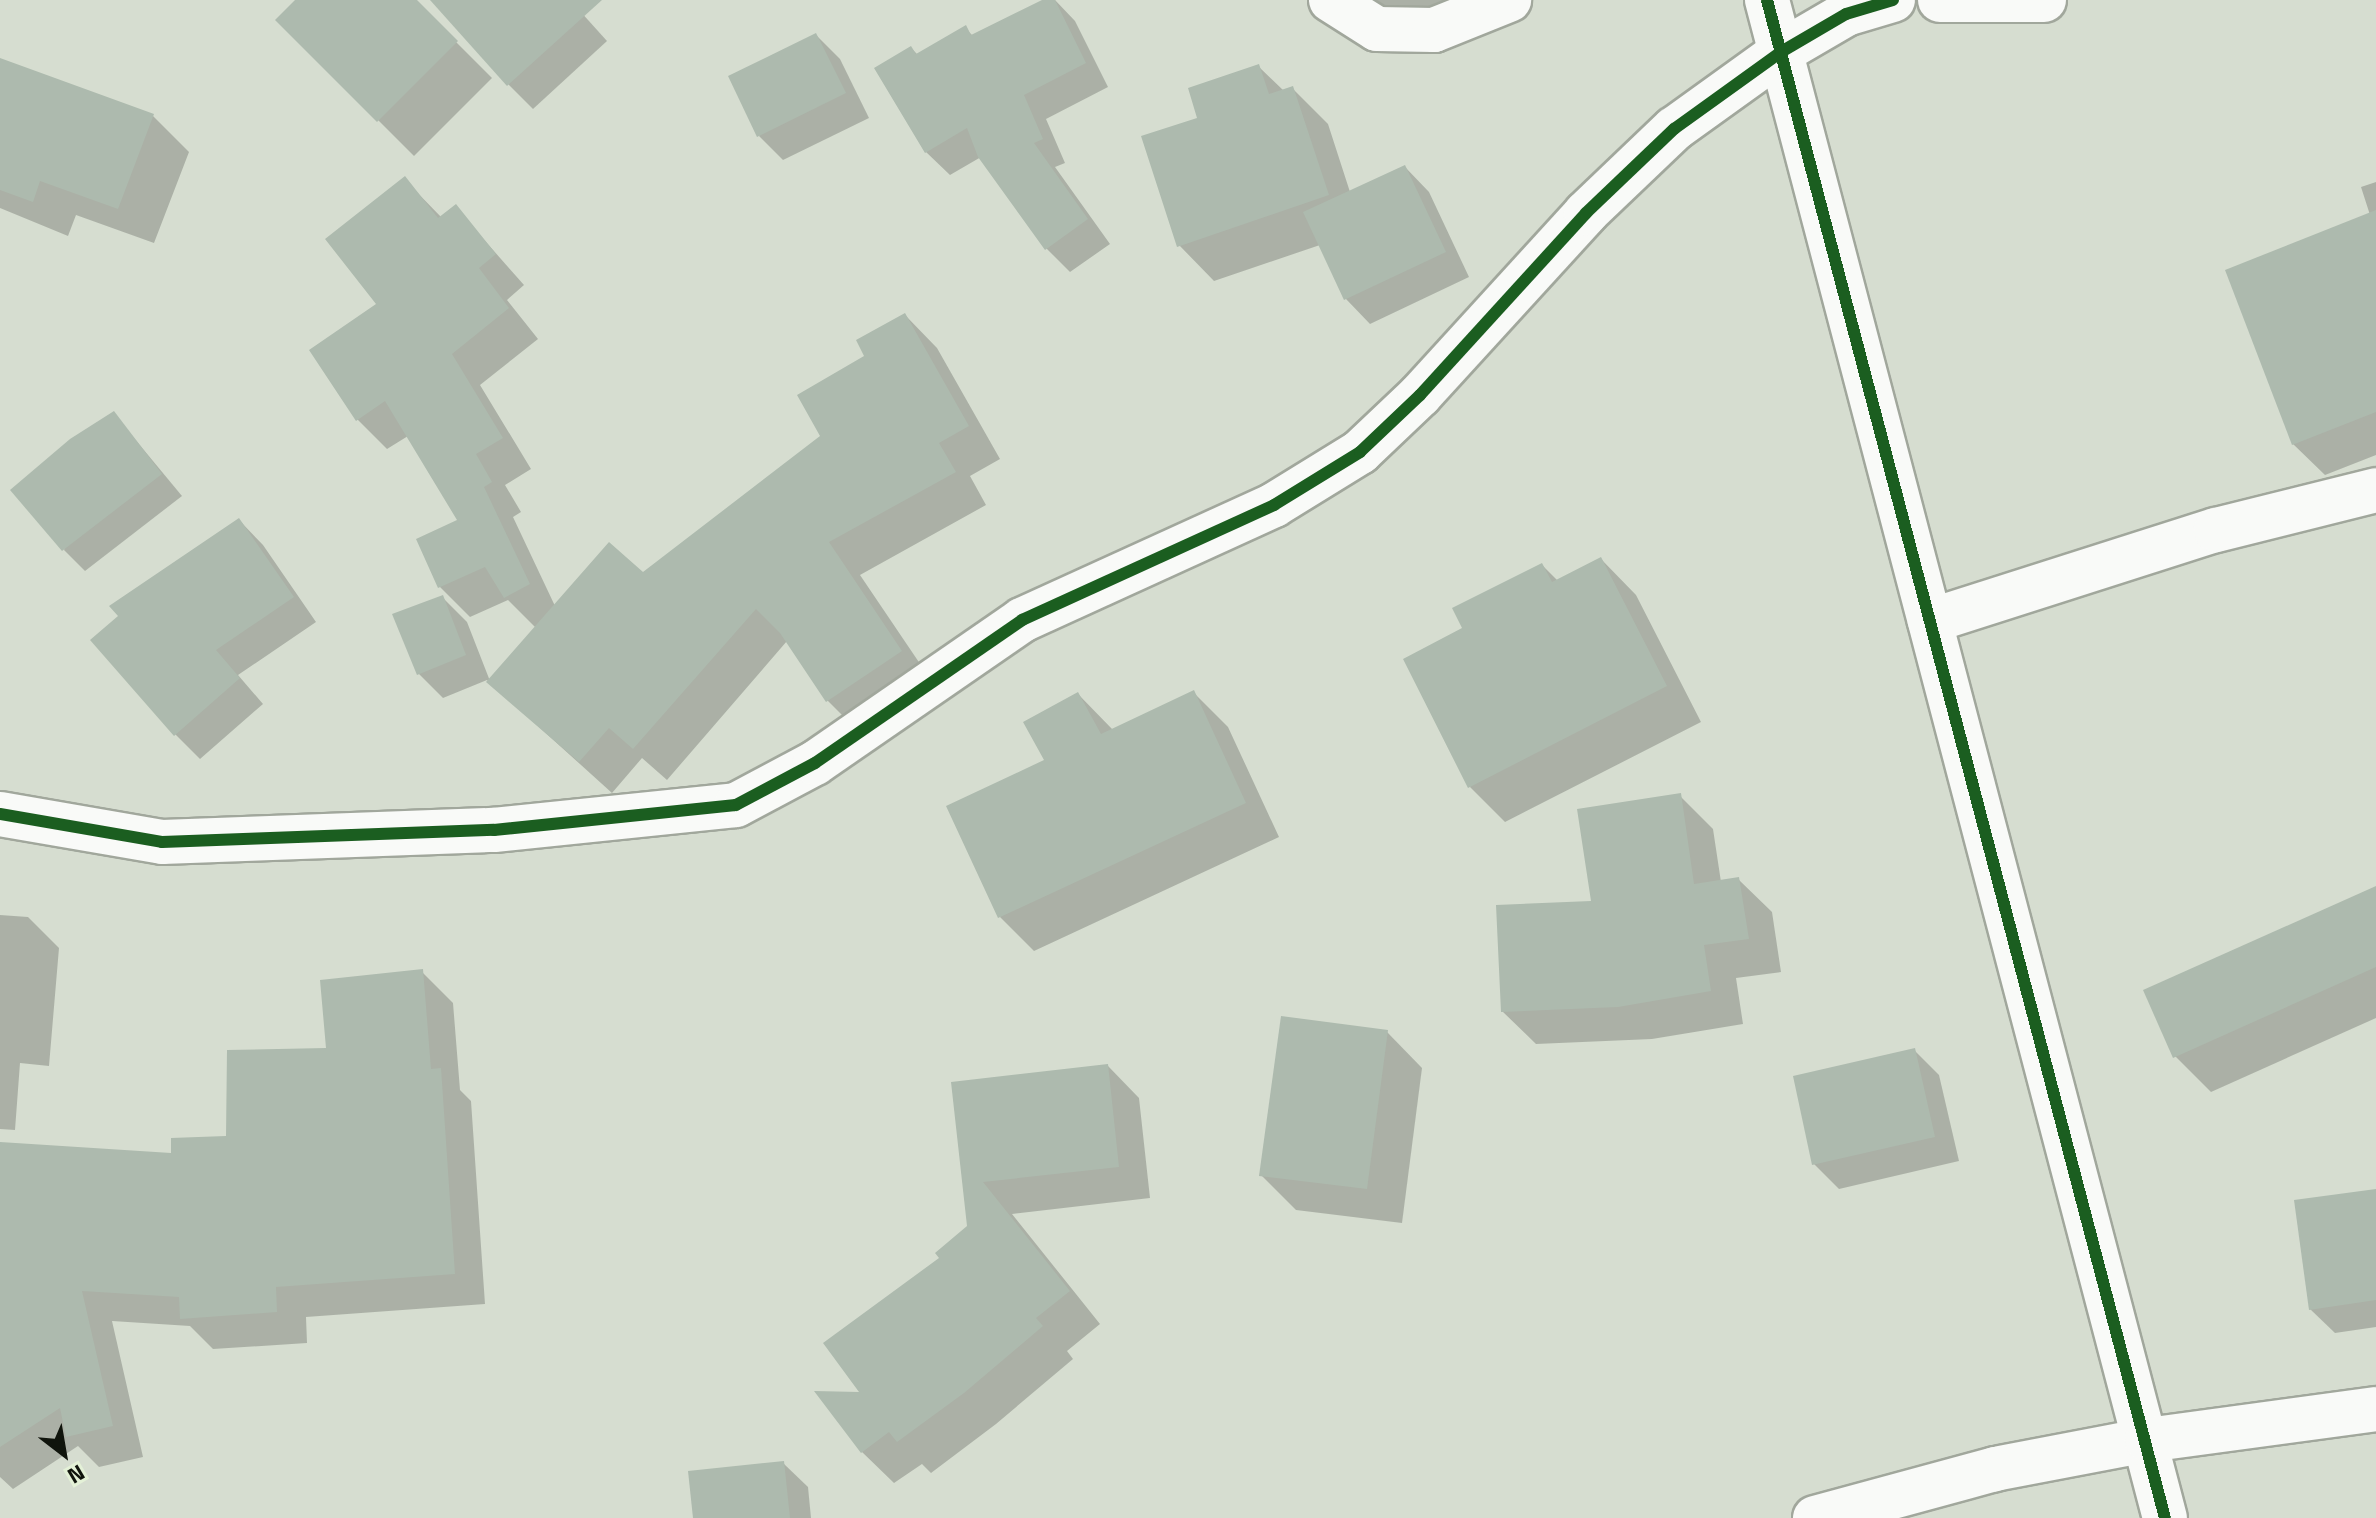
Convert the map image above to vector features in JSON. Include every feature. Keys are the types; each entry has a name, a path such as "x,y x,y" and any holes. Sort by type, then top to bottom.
{"street":[{"path":"1331,0 1377,29 1434,30 1509,0"},
{"path":"1767,0 2165,1518"},
{"path":"0,814 162,842 494,830 736,805 815,763 1022,620 1274,505 1360,452 1420,395 1586,213 1663,139 1781,52 1846,14 1893,0"},
{"path":"1940,0 2044,0"},
{"path":"1930,621 2216,530 2376,490"},
{"path":"1815,1518 1995,1469 2147,1440 2376,1409"}],"building":[{"path":"295,0 417,0 458,41 377,122 275,20"},
{"path":"430,0 602,0 507,86"},
{"path":"1042,0 1055,0 1086,63 1024,95 1043,139 1034,143 1088,219 1045,250 978,157 967,128 925,153 874,68 911,46 916,54 966,25 971,35"},
{"path":"816,33 846,93 757,137 728,76"},
{"path":"0,58 154,114 118,209 40,181 33,202 0,190"},
{"path":"1259,64 1269,94 1293,86 1329,195 1177,247 1141,136 1197,118 1188,88"},
{"path":"1405,165 1446,252 1344,300 1303,212"},
{"path":"405,176 438,218 456,204 496,254 479,268 509,308 452,354 503,438 476,454 492,482 484,487 530,584 504,598 485,567 438,588 416,539 457,520 385,401 356,421 309,350 376,304 325,239"},
{"path":"2376,210 2376,412 2292,445 2225,270"},
{"path":"905,313 969,426 939,443 956,472 829,542 902,651 826,702 780,633 756,609 633,749 609,728 579,762 486,682 609,542 643,572 820,436 797,395 864,356 856,340"},
{"path":"114,411 162,474 62,551 10,490 70,439"},
{"path":"239,518 294,597 216,650 240,678 174,736 90,640 118,616 109,606"},
{"path":"1601,557 1667,686 1468,788 1403,659 1462,628 1452,608 1542,563 1552,582"},
{"path":"443,595 466,655 417,675 392,614"},
{"path":"1194,690 1246,803 998,918 946,806 1044,760 1023,722 1078,692 1101,734"},
{"path":"1681,793 1694,884 1739,877 1749,939 1704,945 1711,991 1618,1007 1501,1012 1496,905 1591,901 1577,809"},
{"path":"2376,886 2376,967 2173,1058 2143,990"},
{"path":"423,969 431,1069 441,1068 455,1274 276,1287 277,1312 180,1319 179,1297 82,1291 113,1426 66,1437 60,1408 0,1447 0,1142 171,1153 171,1138 226,1136 227,1050 326,1048 320,980"},
{"path":"1281,1016 1388,1030 1367,1189 1259,1176"},
{"path":"1915,1048 1935,1137 1812,1165 1793,1076"},
{"path":"1108,1064 1119,1167 983,1182 1070,1291 1036,1318 1043,1326 964,1393 897,1442 889,1432 861,1453 814,1391 859,1392 823,1343 939,1258 935,1253 967,1226 951,1082"},
{"path":"2376,1189 2376,1300 2309,1310 2294,1200"},
{"path":"784,1461 790,1518 693,1518 688,1471"}],"cycle path":[{"path":"1767,0 2165,1518"},
{"path":"0,814 162,842 494,830 736,805 815,763 1022,620 1274,505 1360,452 1420,395 1586,213 1674,129 1781,52 1846,14 1893,0"}]}
